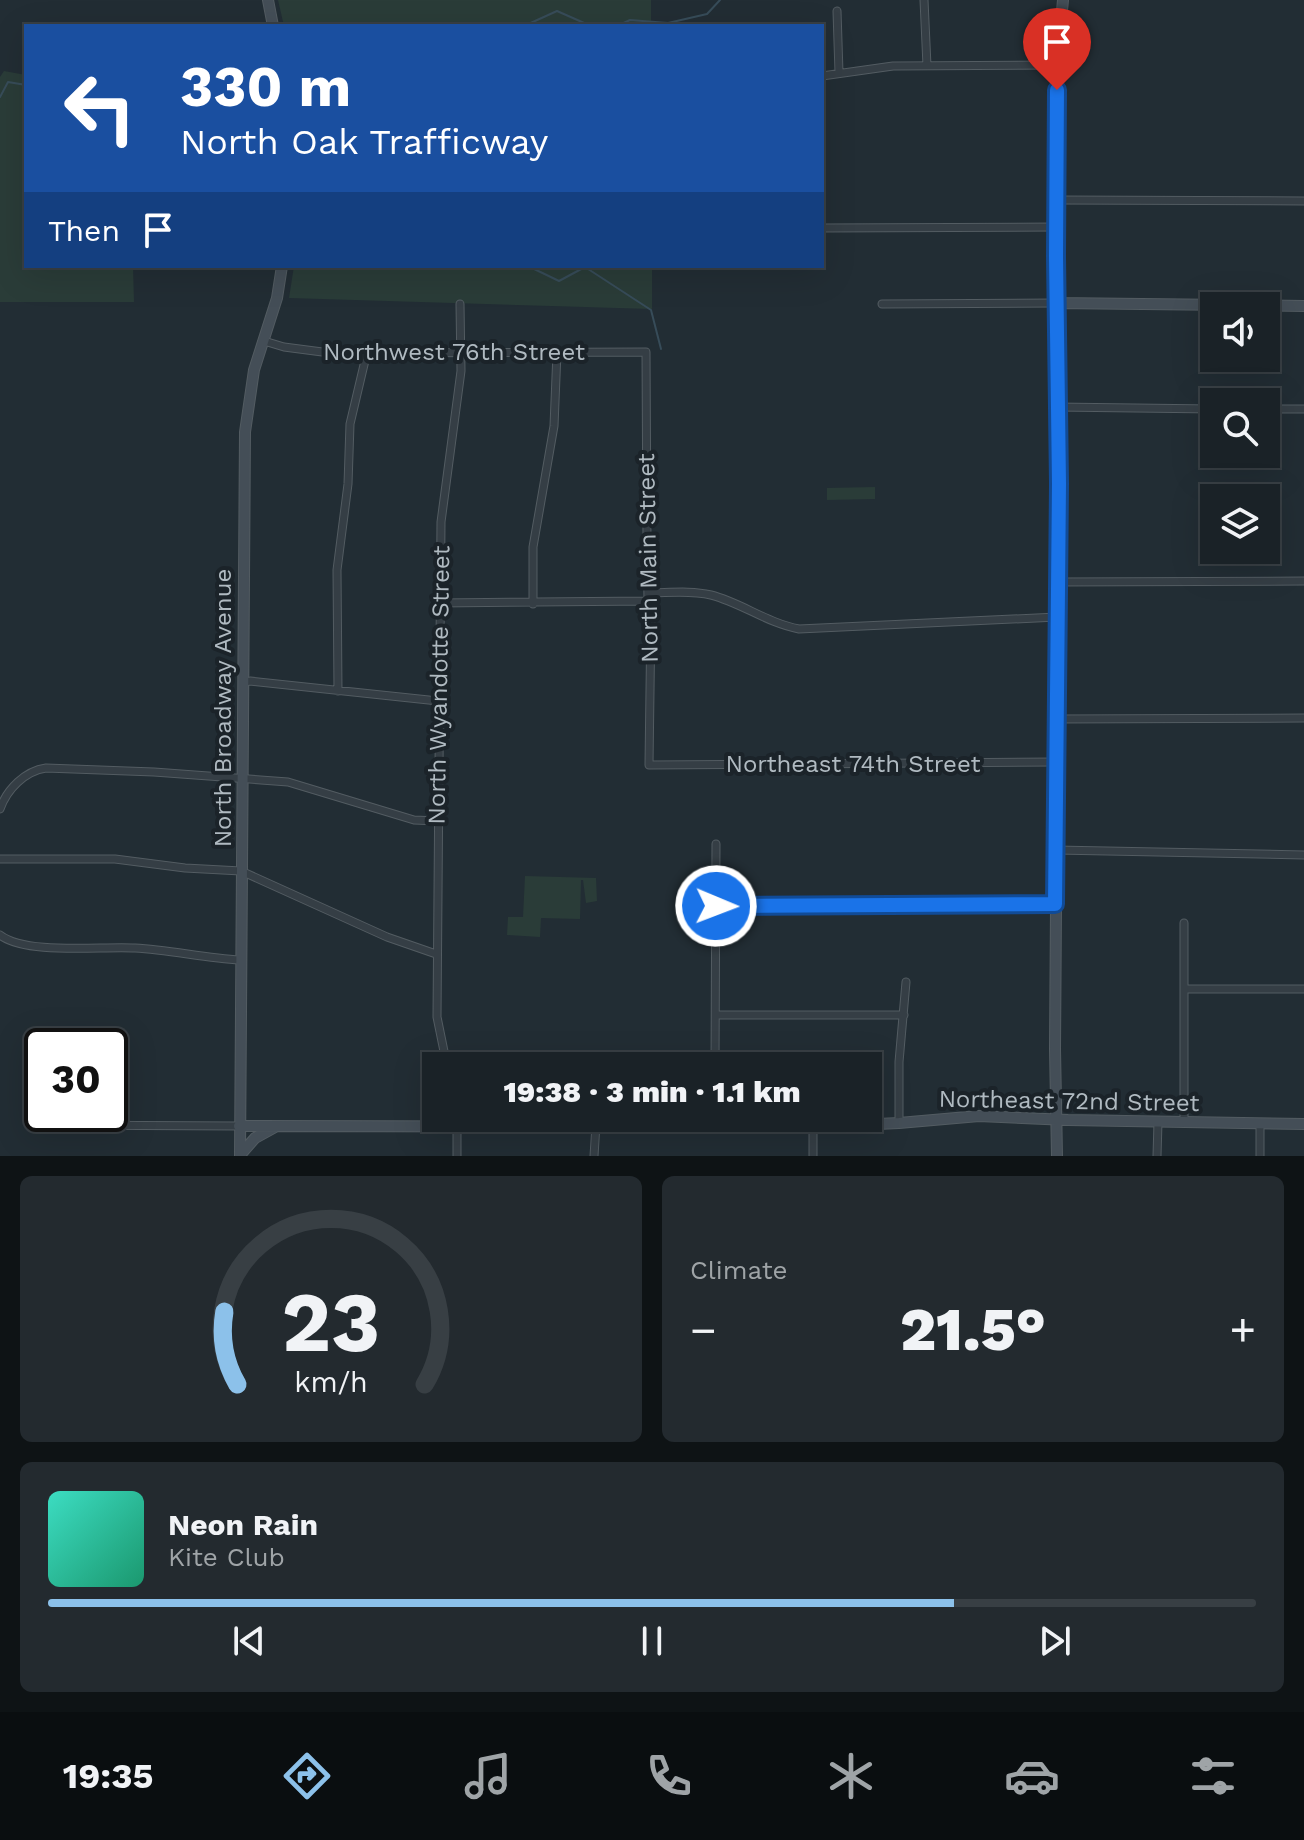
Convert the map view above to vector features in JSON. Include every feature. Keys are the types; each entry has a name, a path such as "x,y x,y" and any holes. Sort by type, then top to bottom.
{"main road":[{"path":"268,0 273,24"},
{"path":"1057,1156 1057,65 1063,0"},
{"name":"North Broadway Avenue","path":"240,1155 245,432 254,370 277,298 282,268"},
{"path":"1056,303 1304,306"},
{"name":"Northeast 72nd Street","path":"882,1124 979,1116 1304,1124"},
{"name":"Northeast 72nd Street","path":"239,1126 422,1123"},
{"path":"240,1155 255,1138 277,1126"}],"street":[{"path":"924,0 927,66"},
{"path":"837,11 839,73"},
{"path":"824,76 893,66 1057,65"},
{"path":"1057,200 1304,201"},
{"path":"824,228 1057,227"},
{"path":"882,304 1056,303"},
{"name":"North Wyandotte Street","path":"444,1052 437,1017 436,954 439,603 441,522 461,371 460,304"},
{"name":"Northwest 76th Street","path":"264,341 313,352 646,352"},
{"path":"338,691 337,570 348,484 350,424 367,352"},
{"path":"533,604 533,547 554,426 557,352"},
{"name":"North Main Street","path":"646,352 648,597 651,616 649,765"},
{"path":"1056,407 1200,409"},
{"path":"1280,409 1304,409"},
{"path":"1058,582 1304,581"},
{"path":"439,603 533,604 690,592 710,595 771,622 799,629 1057,617"},
{"path":"243,683 250,681 438,701"},
{"path":"1057,719 1304,718"},
{"name":"Northeast 74th Street","path":"649,765 1056,762"},
{"path":"0,809 8,791 33,771 46,768 242,777 297,784 414,820 438,821"},
{"path":"716,844 716,1052"},
{"path":"1056,850 1304,855"},
{"path":"0,859 115,859 241,871 387,937 436,954"},
{"path":"716,906 1055,904"},
{"path":"1184,923 1184,1123"},
{"path":"0,935 22,945 137,948 240,960"},
{"path":"899,1123 899,1062 906,982"},
{"path":"1184,989 1304,989"},
{"path":"717,1015 904,1015"},
{"path":"1157,1156 1158,1122"},
{"path":"1260,1123 1260,1156"},
{"path":"128,1125 239,1126"},
{"path":"457,1156 458,1132"},
{"path":"594,1156 596,1132"},
{"path":"813,1132 813,1156"}],"green space":[{"path":"278,0 651,0 651,24 284,24"},
{"path":"4,71 24,75 24,268 133,268 134,302 0,302 0,77"},
{"path":"294,268 652,268 652,309 289,298"},
{"path":"875,487 875,499 827,500 827,488"},
{"path":"525,876 596,878 597,901 586,903 581,880 580,919 541,918 540,937 507,935 508,917 523,917"}],"waterway":[{"path":"621,24 630,20 668,23 707,14 720,0"},
{"path":"528,24 557,11 586,24"},
{"path":"0,97 8,82 24,85"},
{"path":"532,268 559,281 583,268"},
{"path":"587,268 651,310 661,349"}],"route":[{"path":"716,906 1055,904 1059,484 1056,407 1057,90"}]}
